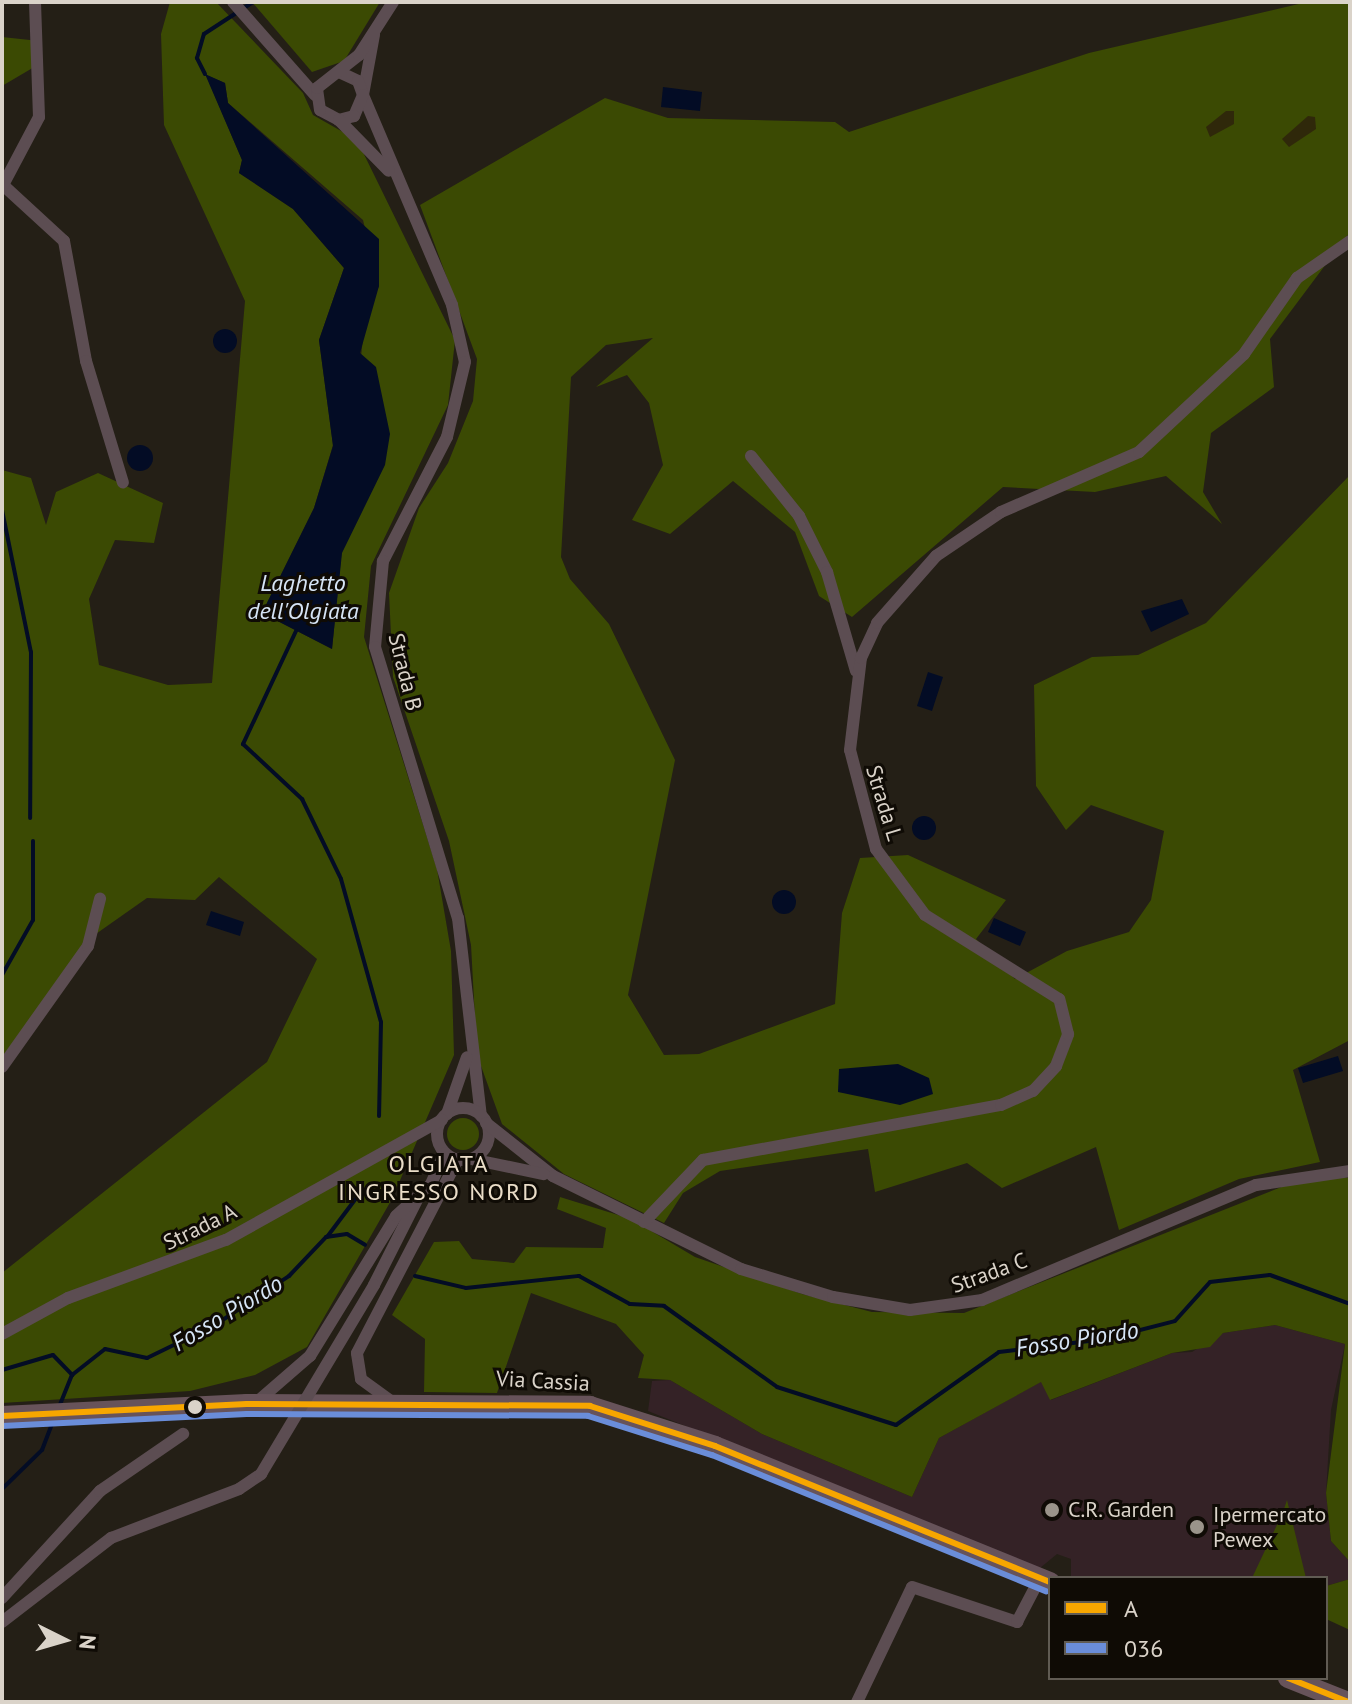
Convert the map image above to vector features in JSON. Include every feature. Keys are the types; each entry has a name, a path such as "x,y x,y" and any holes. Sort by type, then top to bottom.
{"main road":[{"name":"Via Cassia","path":"2,1416 90,1408 548,1402 626,1415 1045,1580"},
{"path":"1293,1680 1348,1702"}],"street":[{"path":"35,2 39,117 2,186 64,241 86,361 123,483"},
{"path":"315,95 374,35 393,2"},
{"path":"239,8 294,66 325,115 339,120 354,116 363,95 374,35"},
{"path":"294,66 335,73 358,81 363,95"},
{"name":"Strada B","path":"363,95 452,305 465,362 447,437 390,542 373,634 458,918 469,1050 484,1120"},
{"name":"Strada B","path":"339,120 399,183"},
{"name":"Strada L","path":"644,1222 703,1160 1001,1105 1041,1084 1065,1050 1067,1019 1059,999 935,924 889,874 853,776 857,674 877,623 936,556 1001,512 1134,456 1244,354 1301,274 1350,241"},
{"path":"751,456 799,516 827,572 857,674"},
{"path":"2,1067 88,946 100,899"},
{"name":"Strada B","path":"444,1117 469,1050"},
{"path":"2,1622 111,1538 239,1489 261,1474 411,1224 418,1199 442,1148 444,1117 468,1109 484,1120 488,1141 464,1159 432,1207 355,1359 367,1386 402,1404"},
{"name":"Strada A","path":"2,1334 68,1298 177,1264 409,1140 444,1117"},
{"name":"Strada C","path":"484,1120 553,1176 741,1269 805,1290 880,1307 945,1310 1241,1190 1310,1171 1350,1171"},
{"path":"409,1140 442,1148 464,1159"},
{"name":"Strada C","path":"464,1159 553,1176"},
{"path":"247,1404 276,1392 310,1356 399,1211 418,1199"},
{"path":"411,1224 432,1207"},
{"path":"2,1598 100,1491 183,1434"},
{"path":"857,1702 912,1587 1017,1622 1045,1580"}],"shaded area":[{"path":"1275,1325 1345,1344 1331,1410 1326,1493 1331,1541 1350,1562 1350,1579 1328,1585 1328,1576 1071,1576 1071,1559 1057,1554 1040,1568 648,1411 652,1381 670,1380 762,1434 912,1497 939,1438 1042,1381 1051,1400 1172,1353 1192,1352 1223,1333"}],"green space":[{"path":"170,2 216,2 303,93 313,115 357,140 455,340 448,405 371,566 364,637 437,869 451,951 454,1055 392,1199 307,1347 255,1375 190,1391 2,1403 2,1273 267,1062 317,959 219,877 195,900 147,898 93,936 2,1059 2,470 31,478 46,525 56,492 98,473 163,503 154,543 115,540 89,599 99,665 168,685 212,683 245,301 164,125 161,34","holes":["206,75 225,83 228,103 363,220 379,286 365,317 332,649 262,613 314,508 333,445 319,340 344,268 293,209 239,173 242,160"]},
{"path":"252,2 380,2 344,61 312,72"},
{"path":"1307,2 1350,2 1350,232 1270,339 1274,387 1211,433 1203,492 1222,524 1166,476 1095,492 1003,487 852,617 819,596 795,532 733,481 670,534 632,520 663,465 649,403 627,375 596,387 653,338 606,345 571,377 561,557 570,579 609,624 675,760 628,995 664,1055 699,1054 835,1004 842,913 860,858 908,855 1006,900 976,939 1015,979 1067,951 1129,932 1151,900 1164,831 1091,805 1066,830 1036,786 1034,685 1092,657 1138,655 1206,623 1350,475 1350,1040 1293,1070 1320,1162 1239,1179 1119,1230 1096,1147 1002,1188 967,1163 875,1192 868,1149 720,1171 683,1193 664,1223 564,1174 502,1124 477,1055 471,945 449,841 393,677 389,593 419,508 448,463 473,401 477,359 420,205 605,98 668,118 835,122 849,132 1089,53"},
{"path":"2,37 39,41 41,63 2,86"},
{"path":"463,1118 475,1122 479,1134 475,1146 463,1150 451,1146 447,1134 451,1122"},
{"path":"1326,1176 1350,1178 1350,1562 1331,1541 1326,1493 1345,1344 1275,1325 1223,1333 1210,1347 1172,1353 1050,1400 1041,1382 939,1438 912,1497 762,1434 670,1380 638,1378 644,1355 616,1324 531,1293 497,1393 424,1392 425,1339 392,1315 434,1242 459,1241 472,1259 514,1263 526,1247 603,1248 606,1228 557,1209 560,1197 631,1219 695,1257 802,1294 872,1312 964,1313 1294,1182"},
{"path":"1287,1500 1306,1576 1253,1576"},
{"path":"1350,1579 1350,1630 1328,1620 1328,1585"}],"sand":[{"path":"1226,111 1234,111 1234,124 1210,137 1206,127"},
{"path":"1308,116 1315,117 1316,129 1289,147 1282,139"}],"water":[{"name":"Laghetto dell'Olgiata","path":"205,74 225,83 228,103 379,239 379,286 360,353 376,367 390,434 385,465 342,553 332,649 262,613 314,508 333,446 319,340 344,268 293,209 239,173 242,160"},
{"path":"663,87 702,92 700,111 661,107"},
{"path":"225,329 233,333 237,341 233,349 225,353 217,349 213,341 217,333"},
{"path":"140,445 149,449 153,458 149,467 140,471 131,467 127,458 131,449"},
{"path":"1182,599 1189,614 1151,632 1141,611"},
{"path":"928,672 943,677 932,711 917,706"},
{"path":"924,816 935,823 936,828 929,839 924,840 913,833 912,828 919,817"},
{"path":"784,890 795,897 796,902 789,913 784,914 773,907 772,902 779,891"},
{"path":"211,911 244,922 240,936 206,925"},
{"path":"994,918 1026,932 1020,946 988,932"},
{"path":"1338,1056 1343,1071 1303,1083 1298,1068"},
{"path":"898,1064 929,1078 933,1094 900,1105 838,1092 839,1069"}],"waterway":[{"path":"205,74 197,58 204,34 253,2"},
{"path":"2,510 31,652 30,818"},
{"path":"296,631 243,744 302,799 341,879 381,1022 379,1116"},
{"path":"2,975 33,920 33,841"},
{"path":"327,1237 363,1189"},
{"name":"Fosso Piordo","path":"59,1407 72,1375 105,1349 147,1358 215,1325 289,1276 326,1237 347,1234 365,1245"},
{"name":"Fosso Piordo","path":"415,1276 466,1288 579,1276 630,1304 664,1306 777,1387 896,1425 999,1352 1105,1339 1175,1321 1210,1282 1270,1275 1350,1304"},
{"path":"2,1370 53,1355 72,1375"},
{"name":"Fosso Piordo","path":"2,1489 42,1450 54,1418"}],"transit line":[{"name":"A","path":"2,1416 247,1404 590,1406 715,1446 1048,1581"},
{"name":"036","path":"2,1426 247,1414 588,1416 712,1455 1046,1591"},
{"name":"A","path":"1293,1680 1348,1702"}],"place":[{"name":"C.R. Garden","path":"1052,1510"},
{"name":"Ipermercato Pewex","path":"1197,1527"}],"district":[{"name":"OLGIATA INGRESSO NORD","path":"439,1178"}]}
